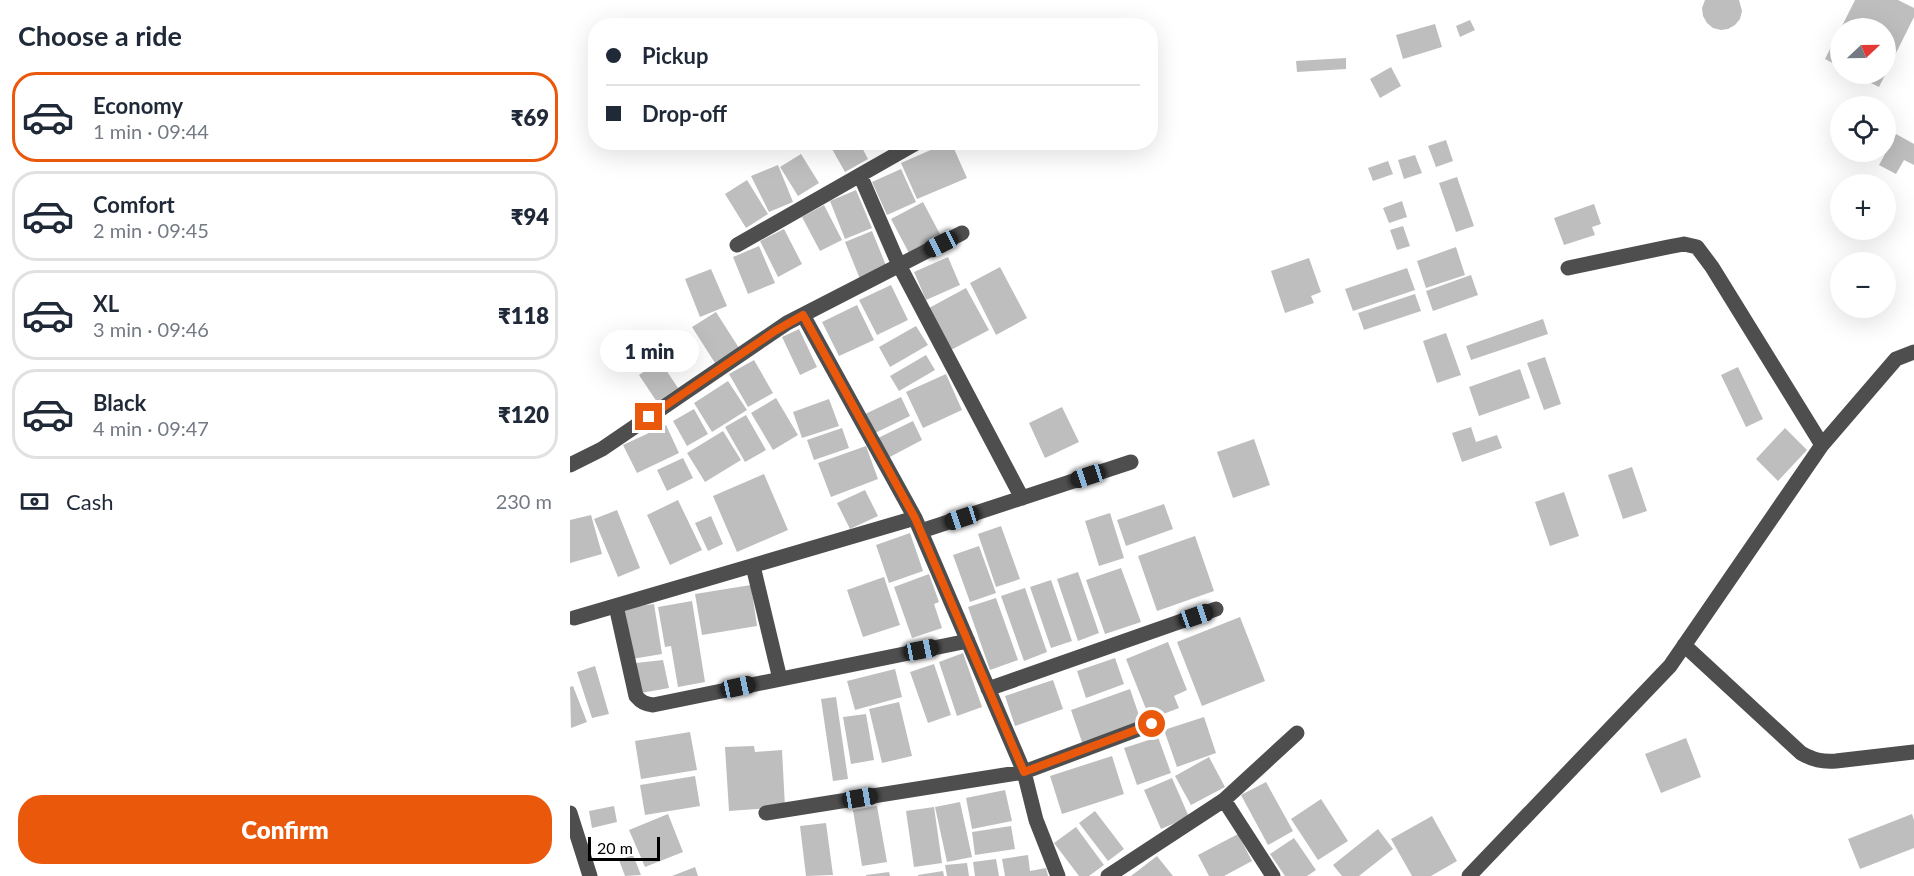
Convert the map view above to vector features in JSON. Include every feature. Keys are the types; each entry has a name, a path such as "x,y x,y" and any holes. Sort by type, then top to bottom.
{"street":[{"path":"737,245 904,150"},
{"path":"860,175 899,265 1023,498"},
{"path":"570,465 602,449 775,331 962,233"},
{"path":"1568,268 1684,244 1697,247 1712,267 1822,445"},
{"path":"803,315 918,525 1024,772 1036,820 1058,876"},
{"path":"1468,876 1670,666 1822,445 1896,359 1914,352"},
{"path":"574,618 753,566 1023,498 1131,462"},
{"path":"753,566 780,679"},
{"path":"616,606 636,696 646,704 653,705 968,641"},
{"path":"988,689 1216,609"},
{"path":"1684,645 1801,753 1811,759 1824,762 1914,753"},
{"path":"766,813 1024,772 1152,724"},
{"path":"1108,876 1224,800 1297,733"},
{"path":"1224,800 1273,876"},
{"path":"570,813 590,876"}],"building":[{"path":"1705,0 1739,0 1742,11 1740,19 1728,29 1713,28 1703,16 1702,8"},
{"path":"1855,0 1898,0 1914,8 1914,17 1896,53 1896,18 1846,18"},
{"path":"1470,20 1475,30 1460,37 1456,26"},
{"path":"1435,24 1442,47 1403,59 1396,35"},
{"path":"1830,49 1830,62 1825,59"},
{"path":"1346,58 1346,69 1297,72 1296,61"},
{"path":"1391,67 1401,86 1380,98 1370,79"},
{"path":"1896,134 1914,144 1914,165 1904,160 1896,174 1879,165 1881,162 1896,162"},
{"path":"1446,140 1453,161 1436,167 1428,146"},
{"path":"833,150 863,150 868,159 845,172"},
{"path":"931,150 955,150 967,178 917,199 901,163"},
{"path":"801,154 819,183 798,196 780,167"},
{"path":"1415,155 1422,173 1404,179 1398,160"},
{"path":"1388,161 1393,174 1373,181 1368,168"},
{"path":"778,165 793,202 769,212 751,176"},
{"path":"901,169 916,202 887,215 872,182"},
{"path":"1457,177 1474,226 1456,232 1439,183"},
{"path":"747,180 768,214 746,228 725,194"},
{"path":"856,190 872,228 845,239 830,201"},
{"path":"1402,201 1407,217 1389,223 1383,208"},
{"path":"923,202 942,238 910,255 891,219"},
{"path":"1594,204 1601,224 1592,227 1595,235 1564,245 1554,218"},
{"path":"824,205 842,240 820,251 802,217"},
{"path":"1403,226 1410,246 1397,250 1390,230"},
{"path":"784,229 802,264 778,277 760,241"},
{"path":"872,231 887,268 860,279 845,242"},
{"path":"759,246 775,283 748,294 733,257"},
{"path":"1456,247 1465,275 1426,288 1417,261"},
{"path":"948,257 960,285 926,300 914,272"},
{"path":"1309,258 1321,292 1311,296 1314,303 1285,313 1271,271"},
{"path":"1000,267 1027,318 996,335 970,283"},
{"path":"1407,268 1415,290 1353,311 1345,289"},
{"path":"711,269 727,306 700,317 685,279"},
{"path":"1471,275 1478,295 1433,311 1426,291"},
{"path":"891,285 908,320 877,335 859,300"},
{"path":"966,288 989,330 951,350 929,308"},
{"path":"1415,294 1421,311 1364,330 1358,313"},
{"path":"857,305 874,340 839,356 822,322"},
{"path":"716,312 739,348 715,363 692,327"},
{"path":"1543,319 1548,334 1471,360 1466,346"},
{"path":"916,326 928,345 890,367 879,347"},
{"path":"799,329 817,367 800,375 782,337"},
{"path":"1446,333 1461,375 1437,383 1423,341"},
{"path":"926,355 935,370 899,391 890,376"},
{"path":"1545,357 1561,404 1544,410 1527,363"},
{"path":"754,360 773,393 748,407 729,374"},
{"path":"660,361 678,388 657,402 639,375"},
{"path":"1738,367 1763,419 1746,427 1721,375"},
{"path":"1520,369 1530,398 1479,416 1469,387"},
{"path":"946,374 962,410 923,428 906,392"},
{"path":"728,381 747,410 712,432 694,403"},
{"path":"901,397 910,416 873,434 863,415"},
{"path":"776,398 798,435 773,450 751,413"},
{"path":"829,399 839,426 802,438 793,412"},
{"path":"1062,407 1079,442 1045,458 1029,423"},
{"path":"694,409 708,434 687,446 673,421"},
{"path":"746,415 766,450 745,462 725,427"},
{"path":"913,421 922,440 886,459 876,439"},
{"path":"666,425 679,453 637,473 623,445"},
{"path":"1471,427 1476,442 1497,435 1502,448 1462,462 1452,433"},
{"path":"842,428 849,448 814,460 807,440"},
{"path":"1785,428 1807,450 1778,481 1756,459"},
{"path":"723,431 741,460 705,482 687,453"},
{"path":"1254,439 1270,485 1233,498 1217,452"},
{"path":"866,446 878,479 831,497 818,463"},
{"path":"683,458 693,478 667,491 657,470"},
{"path":"1632,467 1647,511 1623,519 1608,475"},
{"path":"764,474 788,530 737,552 713,496"},
{"path":"865,490 878,516 850,529 837,503"},
{"path":"1564,492 1579,536 1550,546 1535,502"},
{"path":"678,500 702,550 670,565 647,515"},
{"path":"1164,504 1173,529 1126,546 1117,520"},
{"path":"617,510 640,568 618,577 594,519"},
{"path":"1110,513 1124,558 1099,566 1085,521"},
{"path":"591,515 602,554 570,563 570,520"},
{"path":"711,516 723,544 708,551 695,523"},
{"path":"1001,526 1020,579 996,587 978,534"},
{"path":"910,533 923,571 889,583 876,545"},
{"path":"1195,536 1214,591 1157,611 1138,556"},
{"path":"979,546 996,593 970,602 953,555"},
{"path":"1121,568 1141,622 1105,634 1086,580"},
{"path":"1078,572 1099,633 1078,641 1057,579"},
{"path":"929,574 939,602 934,604 942,628 912,638 894,587"},
{"path":"884,577 900,625 863,637 847,590"},
{"path":"1051,580 1072,641 1051,648 1030,587"},
{"path":"751,585 757,626 702,635 695,594"},
{"path":"1025,588 1047,652 1024,661 1001,596"},
{"path":"996,598 1018,660 990,670 968,607"},
{"path":"692,601 705,682 678,687 671,646 665,647 658,607"},
{"path":"654,604 662,654 632,659 624,608"},
{"path":"1240,617 1265,681 1202,706 1177,642"},
{"path":"1168,642 1187,690 1174,696 1179,708 1150,719 1126,659"},
{"path":"963,653 982,707 957,716 939,662"},
{"path":"1115,658 1124,684 1086,698 1077,671"},
{"path":"663,660 669,688 641,693 636,663"},
{"path":"934,664 951,715 928,723 910,672"},
{"path":"595,666 609,714 592,718 577,672"},
{"path":"895,669 902,697 855,710 847,681"},
{"path":"1053,680 1063,709 1015,726 1005,696"},
{"path":"573,686 587,722 571,728 570,687"},
{"path":"1130,689 1142,724 1083,745 1071,710"},
{"path":"836,697 848,779 833,781 821,699"},
{"path":"899,702 912,756 882,763 869,709"},
{"path":"866,714 874,760 851,764 843,717"},
{"path":"1204,717 1216,753 1177,767 1164,730"},
{"path":"690,732 697,770 641,779 635,741"},
{"path":"1158,737 1171,773 1137,785 1124,748"},
{"path":"1686,738 1701,777 1661,793 1645,754"},
{"path":"754,746 755,752 782,750 785,807 729,811 725,747"},
{"path":"1112,756 1124,794 1062,814 1050,776"},
{"path":"1209,757 1225,787 1191,805 1175,776"},
{"path":"695,776 700,806 645,815 640,785"},
{"path":"1172,778 1189,817 1161,829 1144,790"},
{"path":"1266,782 1293,831 1268,845 1241,795"},
{"path":"1005,790 1012,821 972,829 966,798"},
{"path":"1321,799 1348,841 1318,860 1291,819"},
{"path":"960,802 972,857 947,862 935,807"},
{"path":"614,806 617,822 592,828 589,811"},
{"path":"877,806 887,862 862,866 853,810"},
{"path":"934,807 942,863 914,867 906,811"},
{"path":"1095,811 1124,849 1108,861 1079,823"},
{"path":"668,814 683,852 645,867 629,830"},
{"path":"1912,814 1914,848 1860,869 1848,839"},
{"path":"1432,816 1457,861 1431,876 1412,876 1391,839"},
{"path":"826,823 833,875 806,876 800,826"},
{"path":"1011,826 1015,849 975,855 972,832"},
{"path":"1076,827 1104,865 1089,876 1079,876 1054,843"},
{"path":"1378,829 1393,849 1359,876 1342,876 1333,865"},
{"path":"1238,834 1252,861 1224,876 1209,876 1198,855"},
{"path":"1294,838 1316,870 1307,876 1285,876 1270,854"},
{"path":"633,855 641,875 625,876 619,860"},
{"path":"1028,855 1030,871 1046,868 1048,876 1005,876 1002,859"},
{"path":"1157,856 1173,876 1131,876"},
{"path":"996,859 999,876 975,876 973,862"},
{"path":"967,863 969,876 947,876 945,865"},
{"path":"695,867 698,876 672,876"},
{"path":"943,871 944,876 918,876 918,875"},
{"path":"889,872 890,876 866,876 866,875"}],"route":[{"path":"649,417 787,323 803,315 915,518 1024,772 1152,724"}]}
